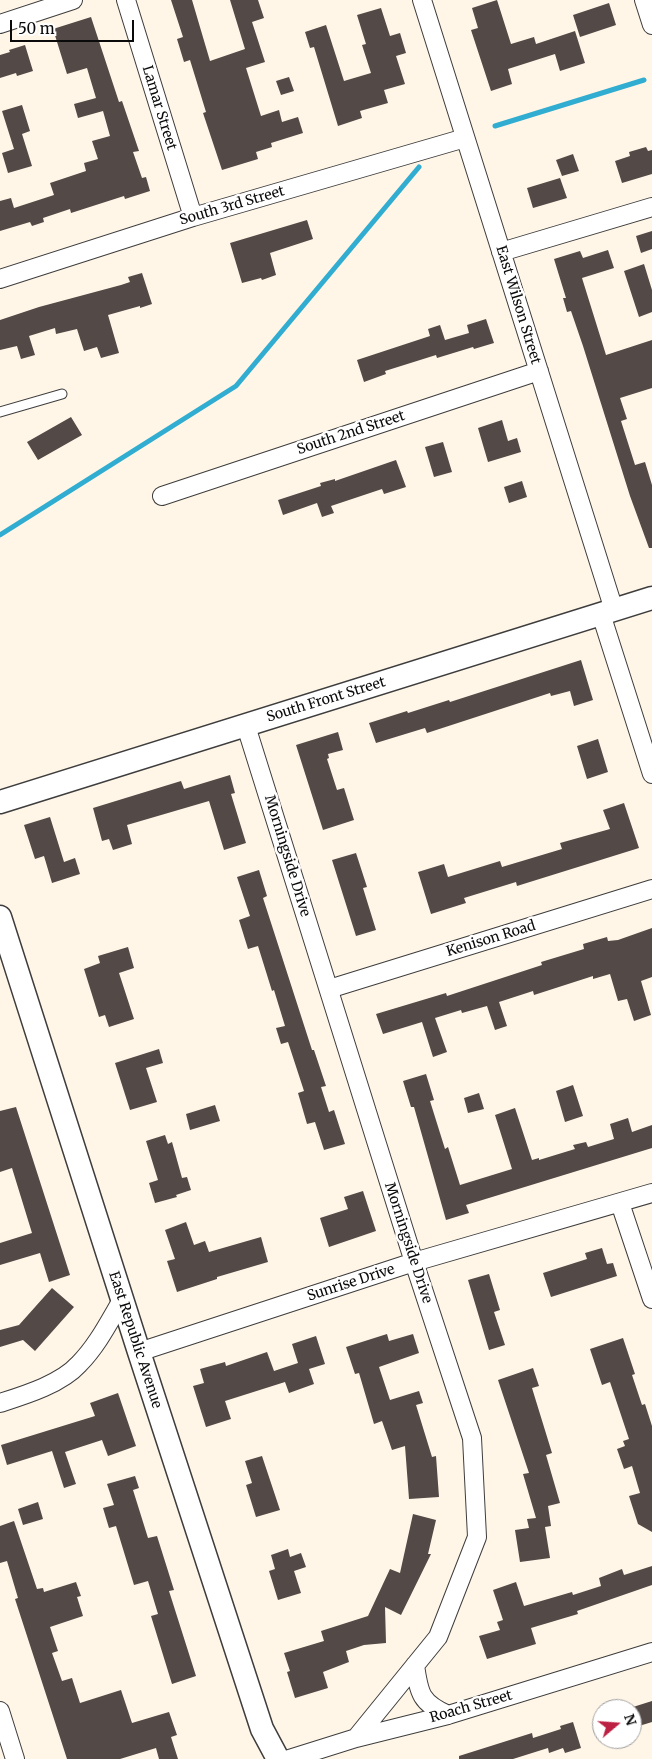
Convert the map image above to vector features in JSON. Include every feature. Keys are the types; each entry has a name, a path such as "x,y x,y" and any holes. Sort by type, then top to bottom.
{"street":[{"path":"0,24 73,0"},
{"name":"Lamar Street","path":"126,0 193,217"},
{"name":"East Wilson Street","path":"422,0 539,371 652,774"},
{"path":"644,0 652,25"},
{"name":"South 3rd Street","path":"0,279 193,217 466,138"},
{"path":"501,252 652,207"},
{"name":"South 2nd Street","path":"162,496 539,371"},
{"name":"South Front Street","path":"0,802 652,598"},
{"name":"Morningside Drive","path":"246,726 414,1262 472,1438 477,1537 438,1637 356,1738"},
{"name":"Kenison Road","path":"329,989 652,889"},
{"name":"East Republic Avenue","path":"2,930 262,1728 278,1759"},
{"name":"Sunrise Drive","path":"139,1352 414,1262 652,1193"},
{"path":"620,1203 652,1299"},
{"path":"0,1403 53,1383 78,1366 97,1343 122,1300"},
{"name":"Roach Street","path":"288,1759 356,1738 448,1715 652,1652"},
{"path":"415,1665 418,1688 422,1695 431,1708 448,1715"},
{"path":"0,1711 15,1759"}],"lane":[{"path":"0,412 62,394"}],"building":[{"path":"171,0 192,0 210,61 245,49 230,0 258,0 264,18 252,22 265,62 246,68 261,116 279,110 282,122 298,117 303,133 271,143 272,147 256,152 258,159 222,170 203,113 206,112 190,60 184,62 177,39 183,37"},
{"path":"497,0 511,44 534,37 536,44 575,31 585,63 560,71 555,54 508,69 512,84 491,91 471,30 478,28 472,8"},
{"path":"609,3 616,25 580,37 573,15"},
{"path":"381,8 390,36 400,33 406,53 396,56 405,84 384,90 388,103 360,111 362,118 338,126 314,47 310,48 305,32 326,25 344,81 371,73 362,45 366,44 357,15"},
{"path":"91,17 119,102 122,101 139,151 133,152 142,178 146,177 150,191 125,199 124,196 71,213 70,209 43,218 44,222 32,226 30,222 0,231 0,201 11,198 14,208 54,195 50,183 86,171 84,163 98,159 92,141 110,136 103,111 78,118 74,104 96,98 87,68 67,74 53,29"},
{"path":"25,45 33,71 17,76 16,73 0,78 0,55"},
{"path":"289,77 294,91 281,95 276,81"},
{"path":"22,105 30,131 22,134 32,166 8,173 2,153 14,149 2,111"},
{"path":"646,147 648,151 652,150 652,174 622,183 615,161 630,156 629,152"},
{"path":"573,154 579,171 562,176 556,160"},
{"path":"560,178 567,198 533,208 527,188"},
{"path":"307,220 313,239 270,253 276,275 262,280 261,278 242,283 230,243"},
{"path":"652,231 652,249 641,253 636,236"},
{"path":"608,250 614,268 582,278 606,355 652,340 652,388 620,398 627,419 621,421 635,465 645,462 652,485 652,548 649,548 630,496 571,311 567,312 563,298 566,298 554,259 580,251 583,258"},
{"path":"644,264 652,290 652,312 639,317 624,271"},
{"path":"142,273 152,304 108,315 119,353 101,358 97,347 84,351 77,329 56,334 55,328 29,336 35,355 21,359 17,346 0,350 0,320 39,307 121,285 130,282 128,277"},
{"path":"486,319 494,343 437,358 436,355 385,371 386,374 364,382 357,360 430,336 428,329 440,325 445,340 469,333 467,325"},
{"path":"71,417 82,435 38,460 27,442"},
{"path":"502,420 508,441 517,438 521,452 488,462 478,428"},
{"path":"443,442 452,472 434,477 425,447"},
{"path":"396,460 406,487 384,494 382,489 331,506 334,513 322,517 317,503 283,515 278,500 321,486 320,483 335,479 335,481"},
{"path":"522,481 527,497 509,503 504,487"},
{"path":"581,660 593,700 574,706 570,691 551,696 550,693 427,733 425,728 376,743 369,723 449,700 450,702"},
{"path":"338,732 343,750 328,754 329,758 327,759 337,790 344,788 354,820 323,830 296,745"},
{"path":"598,739 608,772 587,779 577,746"},
{"path":"230,775 235,793 231,794 246,843 224,850 209,801 127,825 132,844 113,850 109,839 102,841 93,808 181,781 184,789"},
{"path":"624,803 639,848 517,886 516,882 464,898 466,903 431,914 418,872 444,864 448,877 500,861 502,867 562,849 560,843 610,829 603,810"},
{"path":"50,817 64,862 75,858 80,874 52,883 44,856 35,859 24,825"},
{"path":"356,853 367,887 363,888 376,930 356,936 332,860"},
{"path":"259,870 267,896 263,898 312,1050 314,1050 326,1086 321,1087 329,1112 334,1110 345,1144 324,1150 315,1122 307,1124 298,1093 304,1091 288,1042 281,1044 276,1028 285,1026 258,946 248,949 239,920 250,916 237,877"},
{"path":"652,928 652,977 641,981 651,1015 634,1021 627,999 618,1001 610,974 593,979 593,976 534,995 533,991 499,1002 507,1026 495,1030 487,1006 462,1013 461,1010 435,1018 447,1052 433,1057 422,1022 383,1034 376,1014 446,993 447,996 542,965 541,962 584,949 583,944 607,937 608,941 618,940"},
{"path":"128,947 134,968 119,973 134,1019 109,1027 105,1015 99,1017 84,969 100,963 98,956"},
{"path":"159,1049 163,1063 146,1068 157,1102 130,1110 115,1063"},
{"path":"426,1074 434,1100 430,1101 445,1149 448,1147 460,1185 512,1169 495,1115 515,1108 532,1160 539,1158 539,1160 575,1149 573,1145 586,1142 588,1147 614,1139 610,1124 628,1118 632,1132 652,1125 652,1148 466,1205 469,1213 446,1220 414,1107 411,1107 403,1081"},
{"path":"573,1085 583,1116 565,1122 556,1091"},
{"path":"479,1093 484,1109 468,1113 464,1098"},
{"path":"215,1105 220,1121 190,1130 186,1114"},
{"path":"16,1107 70,1275 49,1282 40,1253 0,1265 0,1243 32,1233 12,1168 0,1172 0,1111"},
{"path":"165,1135 168,1144 172,1142 182,1178 187,1177 191,1190 176,1195 177,1197 155,1203 149,1183 158,1180 146,1141"},
{"path":"363,1191 376,1231 329,1247 320,1218 348,1209 344,1197"},
{"path":"186,1222 194,1245 205,1241 209,1252 261,1237 268,1262 217,1277 217,1279 177,1292 167,1261 175,1259 165,1230"},
{"path":"602,1248 607,1264 613,1263 617,1276 551,1297 543,1273 587,1259 585,1253"},
{"path":"489,1274 500,1310 494,1312 505,1345 489,1350 468,1280"},
{"path":"52,1288 74,1307 35,1351 23,1340 0,1347 0,1330 19,1325"},
{"path":"387,1334 389,1341 413,1334 419,1353 379,1367 390,1400 419,1391 423,1403 416,1405 432,1457 436,1456 439,1497 409,1499 405,1446 392,1450 382,1421 374,1424 359,1373 355,1374 346,1347"},
{"path":"316,1336 325,1364 309,1369 314,1384 289,1393 285,1382 225,1401 231,1419 206,1427 193,1386 204,1383 200,1369 225,1362 226,1366 267,1352 274,1371 298,1363 292,1344"},
{"path":"623,1338 635,1374 632,1375 642,1405 645,1404 652,1426 652,1532 638,1524 629,1496 640,1493 632,1466 624,1469 617,1449 625,1446 623,1441 629,1439 610,1382 602,1385 590,1349"},
{"path":"533,1368 539,1386 532,1388 552,1453 546,1455 560,1503 548,1506 551,1526 545,1527 550,1558 520,1562 515,1530 529,1528 527,1519 536,1518 523,1474 529,1473 498,1380"},
{"path":"118,1393 136,1446 108,1456 102,1440 65,1452 76,1484 64,1488 52,1451 7,1465 1,1445 95,1416 90,1403"},
{"path":"262,1456 280,1510 256,1517 246,1485 252,1483 245,1461"},
{"path":"135,1476 139,1488 133,1490 148,1538 157,1536 174,1590 169,1591 196,1676 172,1684 151,1616 158,1614 148,1581 134,1585 116,1526 109,1528 103,1508 114,1505 107,1484"},
{"path":"38,1502 43,1519 23,1525 18,1509"},
{"path":"413,1514 436,1520 428,1554 431,1554 401,1615 385,1607 386,1643 364,1645 346,1651 349,1662 323,1672 328,1688 295,1698 287,1672 290,1671 284,1653 324,1641 321,1631 368,1616 390,1569 400,1573"},
{"path":"14,1521 37,1589 43,1588 44,1592 76,1582 81,1596 77,1597 83,1616 50,1627 58,1651 52,1653 62,1681 72,1678 80,1703 121,1690 132,1723 169,1712 177,1735 171,1737 178,1759 159,1759 156,1748 120,1759 67,1759 15,1599 18,1598 7,1561 0,1563 0,1526"},
{"path":"288,1549 290,1557 301,1553 306,1567 294,1571 301,1593 278,1600 269,1571 275,1569 271,1555"},
{"path":"652,1566 652,1585 577,1611 578,1614 531,1628 536,1644 487,1659 479,1636 500,1630 497,1622 503,1620 493,1590 516,1582 524,1606 572,1592 573,1595 601,1586 599,1578 622,1569 624,1575"},
{"path":"652,1701 652,1722 642,1725 642,1704"},
{"path":"573,1722 581,1748 565,1753 563,1748 549,1753 548,1748 513,1759 459,1759 459,1756 532,1733 533,1738 561,1729 560,1726"}],"waterway":[{"path":"495,126 644,80"},
{"path":"0,535 236,386 419,167"}]}
